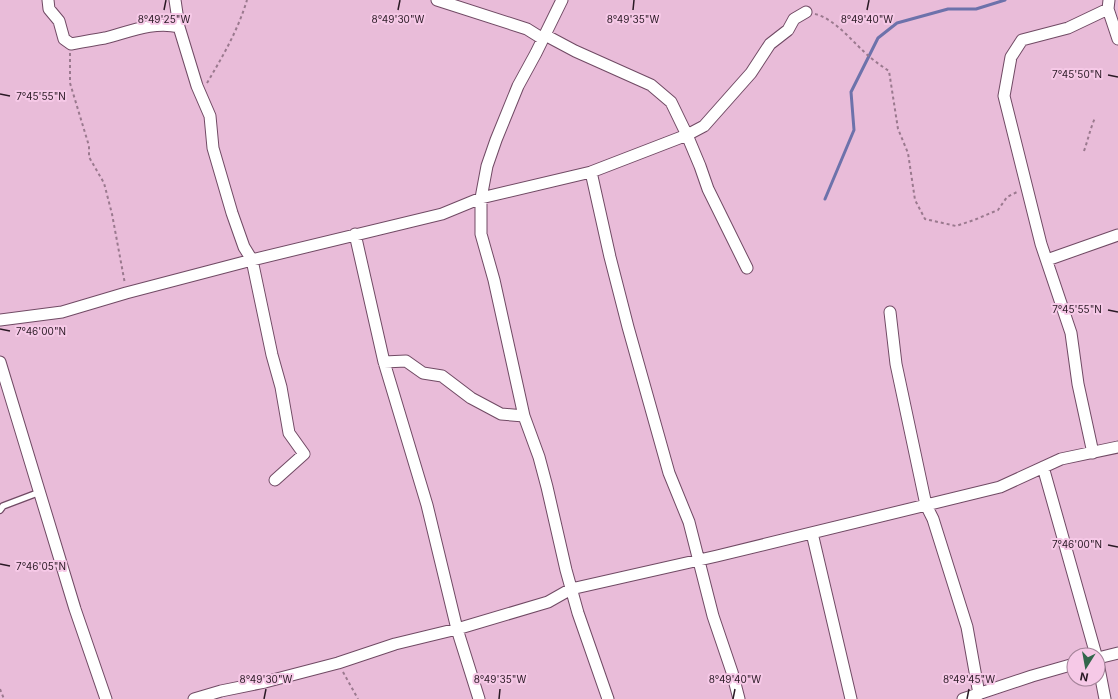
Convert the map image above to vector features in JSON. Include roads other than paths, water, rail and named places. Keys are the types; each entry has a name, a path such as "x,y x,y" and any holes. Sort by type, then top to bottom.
{"street":[{"path":"48,0 49,9 59,21 64,39 70,44 104,38 150,26 171,25 179,27"},
{"path":"175,0 179,27 200,94 210,116 213,148 232,213 244,247 252,260 272,355 281,386 289,433 304,454 275,480"},
{"path":"437,0 528,30 651,84 671,102 687,135 708,190 747,268"},
{"path":"562,0 518,86 496,140 487,166 481,198 481,234 494,280 524,416 539,457 547,486 571,589 608,699"},
{"path":"1093,453 1078,384 1071,333 1041,244 1004,96 1011,57 1022,40 1068,28 1109,5 1118,39"},
{"path":"0,320 62,312 126,293 252,260 442,214 481,198 591,172 687,135 704,126 751,74 770,44 788,30 794,19 806,12"},
{"path":"591,172 610,257 632,342 670,473 689,522 700,560 712,616 732,672 739,699"},
{"path":"355,234 384,362 427,505 457,629 479,699"},
{"path":"1047,260 1118,235"},
{"path":"890,312 896,364 926,505 933,519 967,627 979,694"},
{"path":"384,362 406,361 423,373 442,376 471,398 500,414 524,416"},
{"path":"0,362 75,609 106,699"},
{"path":"194,699 338,663 395,644 457,629 548,602 571,589 700,560 1000,487 1061,459 1118,447"},
{"path":"1043,467 1094,647"},
{"path":"812,533 851,699"},
{"path":"1106,656 1118,653"},
{"path":"963,699 1066,666"},
{"path":"1103,687 1105,699"}],"lane":[{"path":"0,510 4,506 40,492"}],"waterway":[{"path":"825,199 854,130 851,92 878,38 897,23 948,9 976,9 1005,0"}]}
